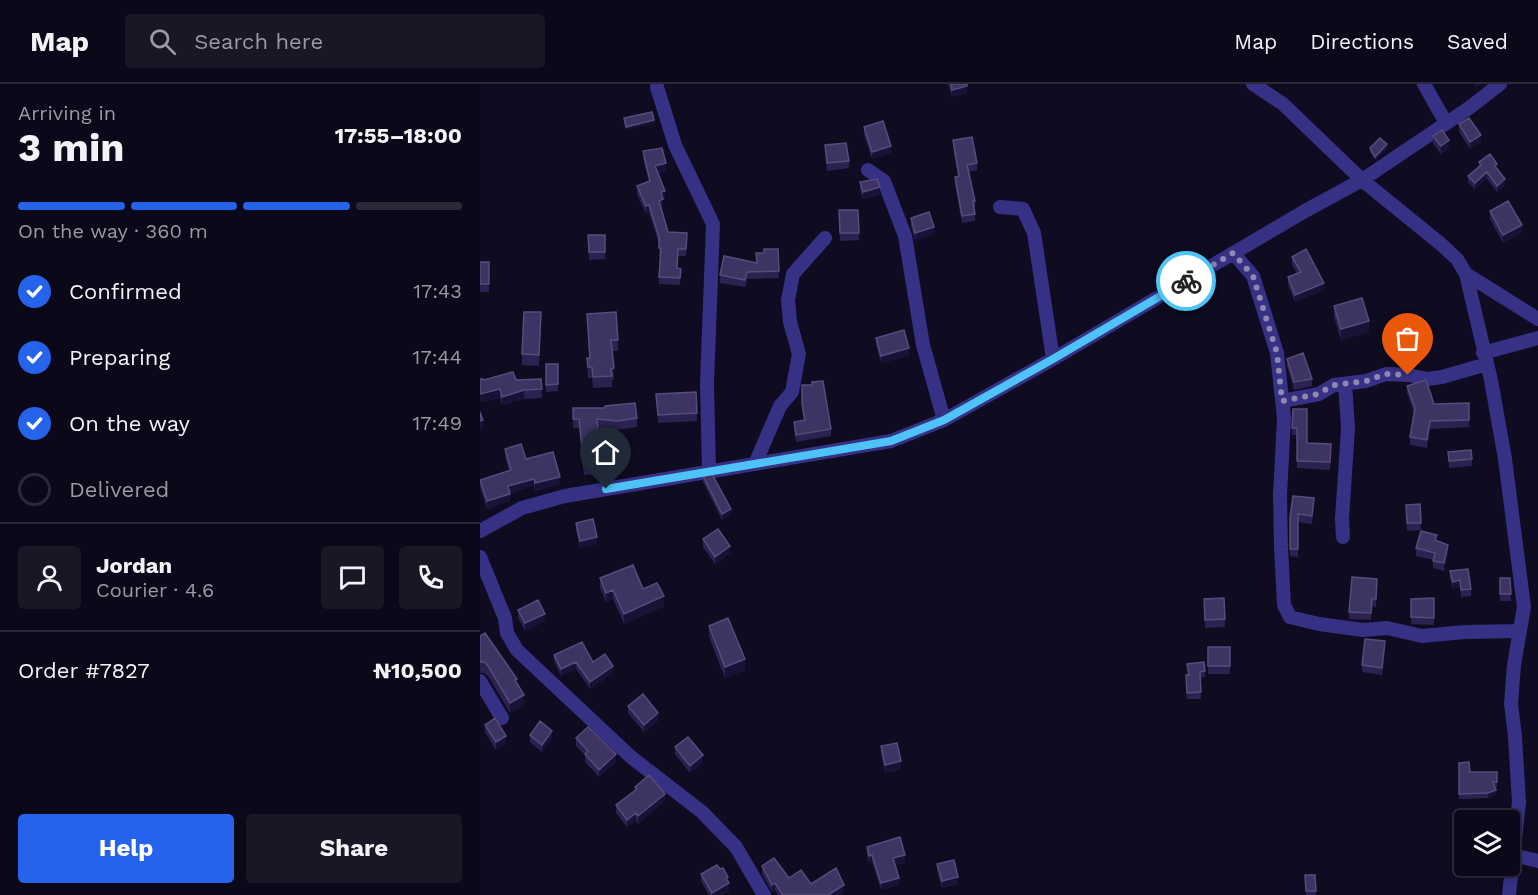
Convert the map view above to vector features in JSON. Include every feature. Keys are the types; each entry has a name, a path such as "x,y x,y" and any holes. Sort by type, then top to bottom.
{"street":[{"path":"1253,84 1283,104 1362,180 1457,259 1466,274 1491,380 1505,459 1524,607 1514,666 1511,704 1515,736 1518,810"},
{"path":"1424,84 1446,123"},
{"path":"480,531 522,508 565,496 891,441 944,420 1362,180 1500,84"},
{"path":"657,87 675,145 713,224 707,373 709,471"},
{"path":"868,170 884,182 905,236 923,345 944,420"},
{"path":"1000,207 1023,209 1034,233 1053,359"},
{"path":"755,464 780,406 792,392 799,354 790,322 788,300 794,274 825,238"},
{"path":"1233,253 1253,276 1277,353 1284,418 1280,495 1281,547 1284,605 1290,616 1319,624 1363,630 1387,628 1422,636 1465,632 1520,631"},
{"path":"1466,274 1538,319"},
{"path":"1282,401 1318,394 1334,385 1366,381 1386,374 1435,378 1538,338"},
{"path":"1343,537 1341,519 1348,428 1345,384"},
{"path":"480,557 505,618 507,633 517,650 631,757 702,812 736,847 764,895"},
{"path":"480,681 502,718"},
{"path":"1520,857 1538,861"},
{"path":"1509,895 1511,876"}],"building":[{"path":"951,84 967,84 967,86 952,90"},
{"path":"652,112 654,120 626,127 624,118"},
{"path":"1469,118 1481,135 1470,142 1459,124"},
{"path":"883,121 891,146 872,152 864,127"},
{"path":"1442,130 1449,140 1441,146 1433,136"},
{"path":"972,137 977,163 967,165 975,201 973,201 975,214 962,216 955,177 959,176 953,140"},
{"path":"1380,138 1387,144 1375,157 1370,148"},
{"path":"846,143 849,161 827,163 825,145"},
{"path":"662,148 666,163 655,166 665,191 661,192 663,199 659,201 668,232 687,233 686,249 678,249 677,268 681,269 680,278 659,277 661,248 659,248 659,237 649,205 646,206 637,186 650,181 643,151"},
{"path":"1490,154 1497,164 1495,166 1505,179 1497,186 1487,172 1475,183 1468,176 1481,165 1479,162"},
{"path":"877,179 880,187 863,192 860,182"},
{"path":"1508,201 1522,225 1503,235 1490,211"},
{"path":"839,210 858,210 859,233 840,233"},
{"path":"929,212 934,227 915,233 911,218"},
{"path":"588,235 605,235 605,252 589,252"},
{"path":"764,249 778,249 779,271 747,272 745,280 720,275 724,256 757,263 756,253 764,253"},
{"path":"1306,249 1324,283 1295,295 1288,277 1301,272 1292,257"},
{"path":"480,262 489,262 489,284 480,284"},
{"path":"1362,298 1369,321 1341,329 1334,306"},
{"path":"524,312 541,312 539,355 522,354"},
{"path":"616,312 618,340 611,340 614,368 611,369 612,376 593,377 592,367 588,367 587,358 590,358 587,314"},
{"path":"904,330 909,348 881,356 876,338"},
{"path":"1303,353 1312,379 1294,382 1287,359"},
{"path":"546,364 558,364 558,384 546,385"},
{"path":"513,372 516,380 541,379 542,389 524,390 502,397 500,389 480,394 480,379 484,380"},
{"path":"1426,380 1434,404 1469,403 1469,420 1430,421 1427,440 1410,437 1415,408 1407,386"},
{"path":"823,381 831,429 796,435 794,422 805,420 802,385 812,385 812,382"},
{"path":"696,392 697,413 658,415 656,394"},
{"path":"635,403 637,418 617,421 597,419 601,464 584,466 579,419 573,419 573,408 605,408 605,406"},
{"path":"1293,409 1307,409 1307,443 1331,444 1330,462 1297,461 1297,428 1292,428"},
{"path":"521,444 526,459 553,452 560,477 535,483 534,479 508,486 510,494 487,501 480,480 511,470 505,449"},
{"path":"1471,450 1472,459 1449,461 1448,452"},
{"path":"712,474 731,509 722,514 703,476"},
{"path":"1293,496 1314,498 1312,516 1298,514 1298,549 1290,549 1290,517"},
{"path":"1420,504 1421,523 1407,523 1406,505"},
{"path":"593,519 597,537 580,541 576,523"},
{"path":"718,529 730,546 715,557 703,539"},
{"path":"1421,531 1437,535 1435,540 1448,545 1444,563 1433,561 1435,553 1416,548"},
{"path":"633,565 643,589 657,583 664,596 624,614 613,590 606,593 600,578"},
{"path":"1468,569 1471,589 1461,590 1460,580 1453,582 1450,571"},
{"path":"1352,577 1377,579 1376,599 1372,599 1371,613 1349,612"},
{"path":"1500,578 1510,578 1511,594 1500,594"},
{"path":"1224,598 1225,619 1205,620 1204,599"},
{"path":"1434,598 1434,618 1411,617 1411,599"},
{"path":"538,600 545,614 525,623 518,610"},
{"path":"728,618 745,659 725,667 709,626"},
{"path":"485,633 517,679 515,680 524,695 510,703 488,666 480,662 480,636"},
{"path":"1365,639 1385,641 1382,668 1362,665"},
{"path":"582,642 593,662 605,654 613,666 590,682 576,662 561,669 554,655"},
{"path":"1208,647 1230,647 1230,666 1208,666"},
{"path":"1204,662 1205,671 1200,672 1201,692 1187,693 1186,675 1189,675 1187,664"},
{"path":"643,694 658,713 644,725 628,706"},
{"path":"495,718 506,736 496,742 485,725"},
{"path":"540,721 552,731 542,745 530,735"},
{"path":"588,727 616,754 599,770 585,754 588,751 576,738"},
{"path":"688,737 703,755 690,766 675,747"},
{"path":"897,743 901,761 885,765 881,746"},
{"path":"1469,762 1470,772 1497,772 1497,782 1493,782 1496,790 1488,793 1459,794 1459,763"},
{"path":"649,775 665,794 638,816 636,813 627,820 616,805 637,789 635,787"},
{"path":"900,837 905,855 893,858 899,878 881,883 867,847"},
{"path":"774,858 789,878 801,870 811,884 836,868 844,885 828,895 783,895 775,883 772,885 762,866"},
{"path":"954,860 958,877 942,881 937,864"},
{"path":"717,865 720,869 723,868 729,883 712,893 701,874"},
{"path":"1305,875 1315,875 1316,891 1306,891"}],"way so far":[{"path":"1186,281 1233,253 1253,276 1277,353 1282,401 1318,394 1334,385 1366,381 1386,374 1408,375"}],"route":[{"path":"606,489 891,441 944,420 1186,281"}]}
